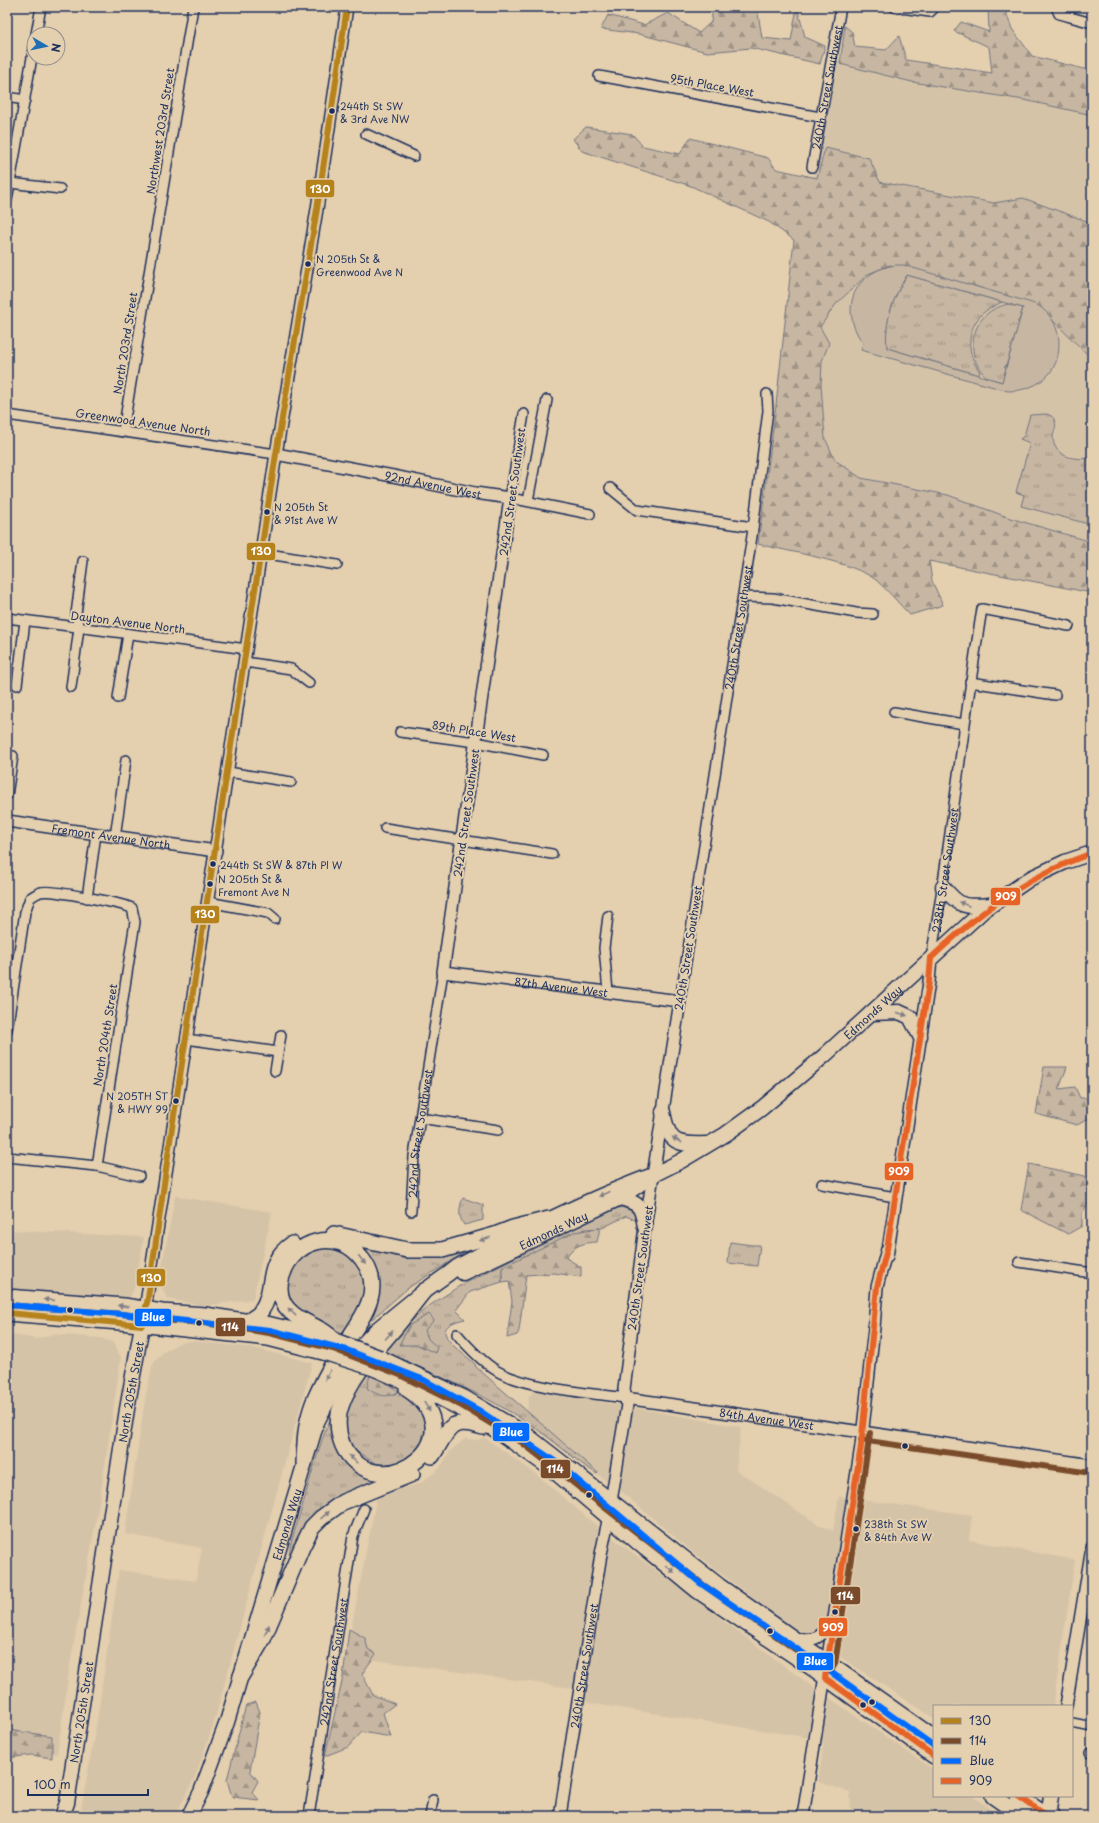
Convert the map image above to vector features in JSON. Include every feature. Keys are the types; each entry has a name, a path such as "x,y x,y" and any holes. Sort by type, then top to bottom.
{"highway":[{"path":"249,1321 261,1312 266,1301 277,1260 285,1249 306,1237 319,1233 332,1234 407,1250 436,1250 464,1245 513,1228 549,1219"},
{"path":"304,1463 305,1427 314,1401 338,1354 368,1308 372,1297 373,1286 371,1275 362,1258 354,1251 336,1242 324,1240 312,1243 298,1250 290,1258 284,1269 279,1289 287,1308 295,1316 329,1334 331,1347"},
{"path":"377,1363 420,1398 427,1406 431,1416 433,1433 425,1452 408,1467 394,1472 376,1471 365,1468 350,1457 341,1441 338,1416 342,1404 362,1367 424,1290"},
{"path":"7,1297 124,1306 145,1310 249,1321 297,1330 331,1347 377,1363 464,1398 518,1430 567,1465 667,1546 727,1592 794,1639 826,1670 933,1755"},
{"path":"7,1313 268,1338 331,1347"},
{"path":"377,1363 464,1410 498,1431 556,1473 697,1590 933,1737"},
{"path":"241,1676 263,1638 302,1547 312,1528 321,1518 343,1502 410,1475 424,1465 433,1455 445,1434 455,1424 470,1423 498,1431"},
{"path":"994,1797 1022,1816"},
{"path":"1026,1798 1047,1816"}],"main road":[{"name":"Edmonds Way","path":"448,1274 470,1270 620,1198 653,1175 710,1144 762,1108 824,1056 990,905 1031,878 1065,862 1092,853"},
{"path":"943,887 952,899 967,907 990,905"},
{"path":"872,1012 899,1012 910,1017 920,1036"},
{"path":"663,1112 666,1128 674,1140 681,1144 689,1145 710,1144"},
{"name":"Edmonds Way","path":"189,1816 201,1792 217,1751 317,1422 345,1367 376,1330 424,1290 457,1267 549,1219 616,1189 653,1175"},
{"path":"620,1198 635,1203 640,1208 645,1227"},
{"name":"North 205th Street","path":"66,1812 128,1404 145,1310"},
{"path":"556,1473 565,1474 602,1502 611,1501"},
{"path":"609,1516 622,1519 656,1546 667,1546"},
{"path":"1051,1797 1049,1809 1052,1816"}],"street":[{"path":"37,26 40,7"},
{"name":"Northwest 203rd Street","path":"151,259 193,7"},
{"name":"North 205th Street","path":"145,1310 276,454 317,209 347,7"},
{"name":"240th Street Southwest","path":"812,167 841,7"},
{"path":"894,7 933,10"},
{"path":"1058,11 1092,23"},
{"path":"7,200 31,66"},
{"name":"95th Place West","path":"599,76 820,117"},
{"path":"7,97 25,100"},
{"path":"366,134 414,156"},
{"path":"10,183 60,189"},
{"name":"North 203rd Street","path":"124,431 151,259"},
{"name":"240th Street Southwest","path":"611,1501 627,1405 624,1389 645,1227 753,527 768,412 767,394"},
{"name":"242nd Street Southwest","path":"528,501 547,400"},
{"name":"242nd Street Southwest","path":"411,1211 414,1156 463,839 510,498 524,414"},
{"name":"Greenwood Avenue North","path":"7,415 276,454"},
{"name":"92nd Avenue West","path":"276,454 590,514"},
{"path":"610,488 637,510 753,527"},
{"path":"262,553 337,565"},
{"path":"71,687 79,628 76,614 83,561"},
{"path":"743,597 773,598 873,614"},
{"name":"238th Street Southwest","path":"803,1816 862,1432 874,1328 885,1290 887,1250 929,982 931,958 943,887 964,724 982,609 1069,626"},
{"name":"Dayton Avenue North","path":"7,618 247,649"},
{"path":"16,685 25,621"},
{"path":"118,698 128,634"},
{"path":"245,662 292,669 309,683"},
{"path":"970,682 1055,695"},
{"path":"894,712 964,724"},
{"name":"89th Place West","path":"400,732 476,742 543,755"},
{"path":"7,794 13,756"},
{"path":"115,837 126,760"},
{"path":"228,772 291,782"},
{"name":"Fremont Avenue North","path":"7,821 216,851"},
{"path":"385,828 552,854"},
{"path":"7,1030 25,912 30,898 42,892 87,898 96,834"},
{"name":"North 204th Street","path":"87,898 123,904 132,908 135,922 97,1166"},
{"path":"208,902 268,913 275,919"},
{"path":"608,916 604,948 608,992"},
{"name":"87th Avenue West","path":"443,972 680,1001"},
{"path":"275,1072 281,1035"},
{"path":"186,1039 278,1052"},
{"path":"420,1118 498,1130"},
{"path":"7,1157 97,1166 139,1176"},
{"path":"822,1184 895,1197"},
{"path":"1019,1262 1092,1273"},
{"name":"84th Avenue West","path":"457,1334 476,1355 498,1371 514,1378 537,1384 1092,1465"},
{"name":"242nd Street Southwest","path":"309,1816 353,1536 364,1509"},
{"name":"240th Street Southwest","path":"560,1816 600,1561 609,1516"},
{"path":"1066,1705 1092,1546"},
{"path":"794,1639 805,1641 816,1639 826,1632 834,1620"},
{"path":"1073,1723 1092,1727"},
{"path":"430,1816 433,1800"}],"shaded area":[{"path":"837,60 1092,103 1092,568 788,469 810,190"},
{"path":"175,1196 272,1212 253,1299 204,1306 168,1299 161,1286 160,1278"},
{"path":"7,1230 144,1237 135,1286 130,1297 123,1301 7,1290"},
{"path":"7,1334 36,1339 53,1334 100,1338 112,1342 121,1357 100,1498 70,1665 57,1754 7,1748"},
{"path":"193,1341 254,1348 312,1363 213,1726 195,1777 184,1799 174,1816 80,1816 97,1721 119,1570 196,1581 202,1548 125,1534 145,1399 153,1364 162,1353 179,1343"},
{"path":"535,1390 741,1427 736,1470 819,1525 833,1531 839,1497 972,1515 969,1540 1075,1560 1053,1705 933,1705 933,1717 774,1614 689,1549 623,1493 526,1422 529,1396"},
{"path":"484,1437 536,1474 598,1527 806,1682 933,1769 933,1797 973,1797 1001,1816 851,1816 850,1792 818,1782 824,1743 805,1737 588,1703 573,1688 346,1656 377,1496 421,1483 440,1468 450,1451 465,1439 478,1440"}],"green space":[{"path":"713,7 757,7 762,38 791,41 797,7 805,37 825,46 820,64 751,48 707,52 639,34 601,29 608,15 644,25 668,13 699,33 711,22"},
{"path":"988,7 1004,7 1012,29 1032,56 1092,71 1092,115 1024,100 912,82 840,64 845,26 852,32 855,47 886,50 899,36 906,60 992,73 989,47 954,31 961,22 989,32"},
{"path":"586,127 632,134 643,146 680,154 690,138 768,158 776,169 817,178 825,148 869,158 880,182 994,203 1023,198 1092,223 1092,357 1089,356 1041,309 978,287 890,265 868,274 836,304 820,327 829,343 822,361 821,385 825,438 835,460 861,478 948,495 1010,518 1092,542 1092,593 929,561 932,581 943,605 910,615 876,580 865,573 836,562 758,544 775,414 794,240 769,222 691,186 582,151 573,139"},
{"path":"896,265 903,265 1035,304 1050,316 1057,332 1059,350 1054,367 1045,378 1036,385 1025,389 1008,391 861,350 863,343 856,330 852,317 851,305 854,294 861,283 870,275 881,269","holes":["907,275 1023,308 1002,382 887,348 886,338 888,319 894,301"]},
{"path":"907,275 1002,302 983,313 973,326 970,350 975,365 980,372 979,375 887,348 886,338 888,319 894,301"},
{"path":"1008,304 1023,308 1017,322 1019,323 1006,366 1004,367 1006,369 1002,382 987,377 981,370 976,362 973,345 977,327 982,319 993,310"},
{"path":"1046,414 1052,416 1055,420 1056,426 1053,438 1054,445 1057,450 1062,454 1073,458 1080,459 1092,457 1092,525 1021,506 1024,495 1016,492 1030,443 1020,439 1024,436 1030,415"},
{"path":"1044,1067 1067,1067 1059,1089 1075,1087 1080,1098 1090,1098 1092,1102 1092,1117 1077,1125 1036,1114"},
{"path":"1029,1164 1085,1176 1090,1201 1082,1213 1082,1226 1068,1234 1021,1210"},
{"path":"463,1198 483,1205 483,1220 464,1225 460,1212"},
{"path":"619,1207 631,1211 635,1215 637,1221 626,1216 602,1228 585,1229 502,1267 502,1282 470,1292 456,1310 465,1319 452,1323 446,1328 445,1334 448,1340 475,1364 476,1367 598,1473 597,1474 580,1463 539,1431 495,1403 420,1367 382,1351 405,1326 429,1306 461,1285 613,1208"},
{"path":"600,1228 597,1242 588,1243 571,1250 566,1258 581,1267 581,1277 554,1273 526,1275 519,1331 517,1335 507,1338 512,1301 509,1281 502,1282 502,1267 574,1232"},
{"path":"730,1242 760,1245 757,1266 728,1263"},
{"path":"359,1247 465,1252 408,1288 371,1320 371,1313 379,1290 374,1274"},
{"path":"319,1248 336,1248 359,1262 368,1289 346,1334 323,1326 307,1318 297,1310 290,1297 288,1283 292,1269 301,1258"},
{"path":"429,1314 434,1320 425,1330 428,1339 437,1347 435,1353 418,1345 399,1345 410,1325"},
{"path":"366,1372 392,1396 399,1391 417,1403 427,1430 420,1448 403,1462 387,1465 375,1463 353,1449 347,1438 345,1428 346,1408"},
{"path":"370,1374 399,1391 383,1396 371,1391 367,1388"},
{"path":"332,1415 335,1431 377,1476 376,1484 355,1492 289,1561 293,1537 318,1451"},
{"path":"349,1629 365,1638 368,1649 376,1654 362,1674 373,1695 395,1704 383,1713 391,1737 362,1732 348,1747 325,1756 343,1677"},
{"path":"256,1702 260,1712 250,1771 258,1781 252,1792 259,1800 232,1797 227,1780 246,1705"},
{"path":"7,1730 52,1736 52,1758 31,1755 7,1758"}],"transit line":[{"name":"130","path":"7,1313 142,1325 148,1298 170,1141 276,454 317,209 347,7"},
{"name":"909","path":"931,958 968,925 1006,896 1046,873 1068,862 1092,853"},
{"name":"909","path":"931,958 929,982 887,1249 877,1287 861,1446 825,1678 933,1755"},
{"name":"114","path":"7,1305 123,1314 161,1320 204,1323 269,1333 333,1349 400,1375 460,1405 521,1442 705,1586 826,1671 832,1669 835,1664 870,1433"},
{"name":"Blue","path":"8,1305 121,1314 270,1330 347,1350 422,1379 480,1411 556,1462 700,1583 825,1668 933,1745"},
{"name":"114","path":"861,1440 1091,1473"},
{"name":"909","path":"1019,1797 1047,1816"}],"place":[{"name":"244th St SW & 3rd Ave NW","path":"332,111"},
{"name":"N 205th St & Greenwood Ave N","path":"308,264"},
{"name":"N 205th St & 91st Ave W","path":"267,512"},
{"name":"244th St SW & 87th Pl W","path":"213,864"},
{"name":"N 205th St & Fremont Ave N","path":"210,884"},
{"name":"N 205TH ST & HWY 99","path":"176,1101"},
{"name":"238th St SW & 84th Ave W","path":"856,1529"}]}
